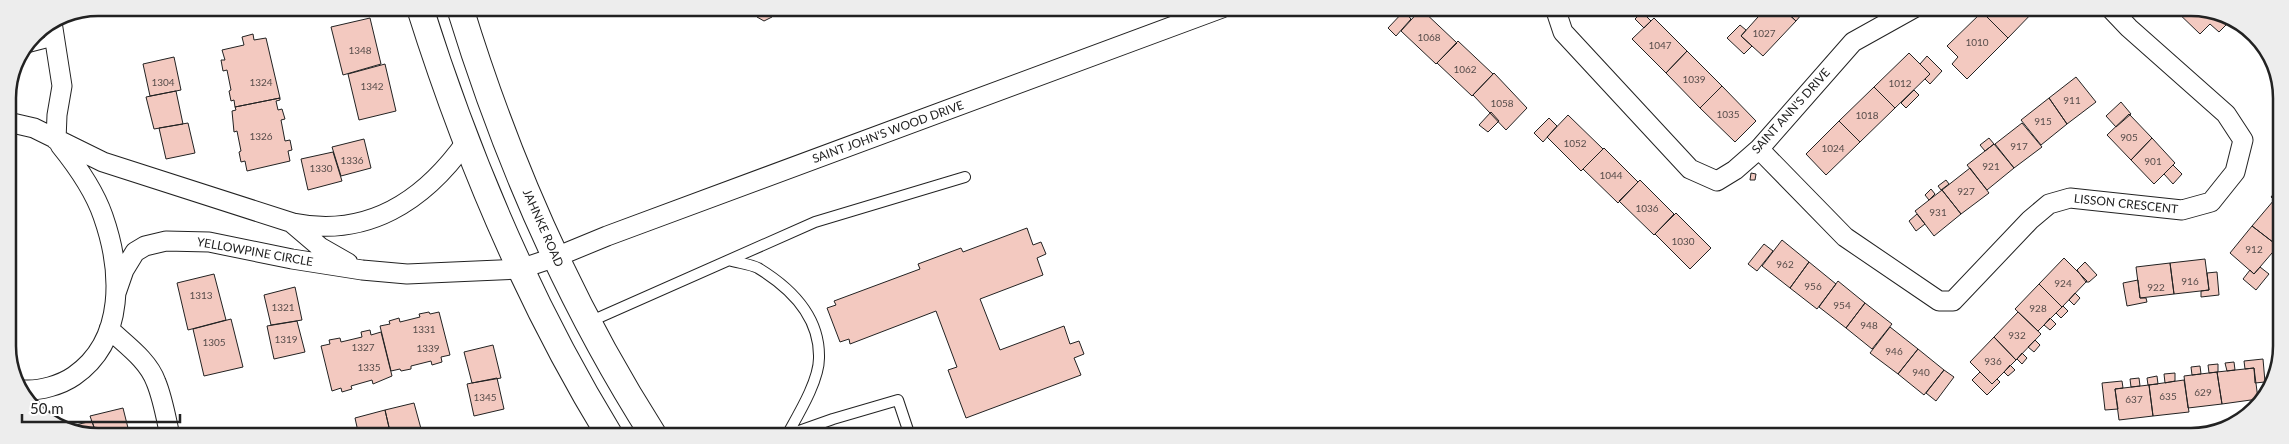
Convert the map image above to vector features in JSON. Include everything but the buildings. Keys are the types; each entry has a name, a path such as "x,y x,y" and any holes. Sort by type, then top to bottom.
{"main road":[{"path":"423,16 466,142 520,269 573,372 605,428"},
{"name":"JAHNKE ROAD","path":"463,16 500,125 527,195 588,323 629,397 649,428"}],"street":[{"name":"SAINT JOHN'S WOOD DRIVE","path":"556,257 1200,16"},
{"name":"SAINT ANN'S DRIVE","path":"1558,16 1563,32 1690,170 1716,181 1735,170 1759,149 1852,42 1899,16"},
{"name":"LISSON CRESCENT","path":"1759,149 1845,237 1939,301 1953,301 2030,220 2049,204 2070,198 2182,210 2211,202 2235,172 2242,140 2226,114 2118,16"},
{"path":"54,31 62,86 57,115 56,140"},
{"name":"YELLOWPINE CIRCLE","path":"16,124 34,128 103,162 293,223 333,228 361,224 388,213 413,197 435,177 466,142"},
{"name":"YELLOWPINE CIRCLE","path":"56,140 81,173 103,214 114,261 116,293"},
{"name":"YELLOWPINE CIRCLE","path":"293,223 320,247 362,270"},
{"name":"YELLOWPINE CIRCLE","path":"29,389 54,386 69,380 83,370 97,356 109,329 116,293 124,270 135,252 155,243 166,241 209,242 292,259 362,270 407,274 520,269 556,257"},
{"path":"109,329 139,356 151,372 156,381 168,428"}],"lane":[{"path":"588,323 815,222 965,177"},
{"path":"728,260 757,268 784,288 802,303 815,328 820,359 807,400 790,428"},
{"path":"805,428 833,418 898,400 907,428"}]}
